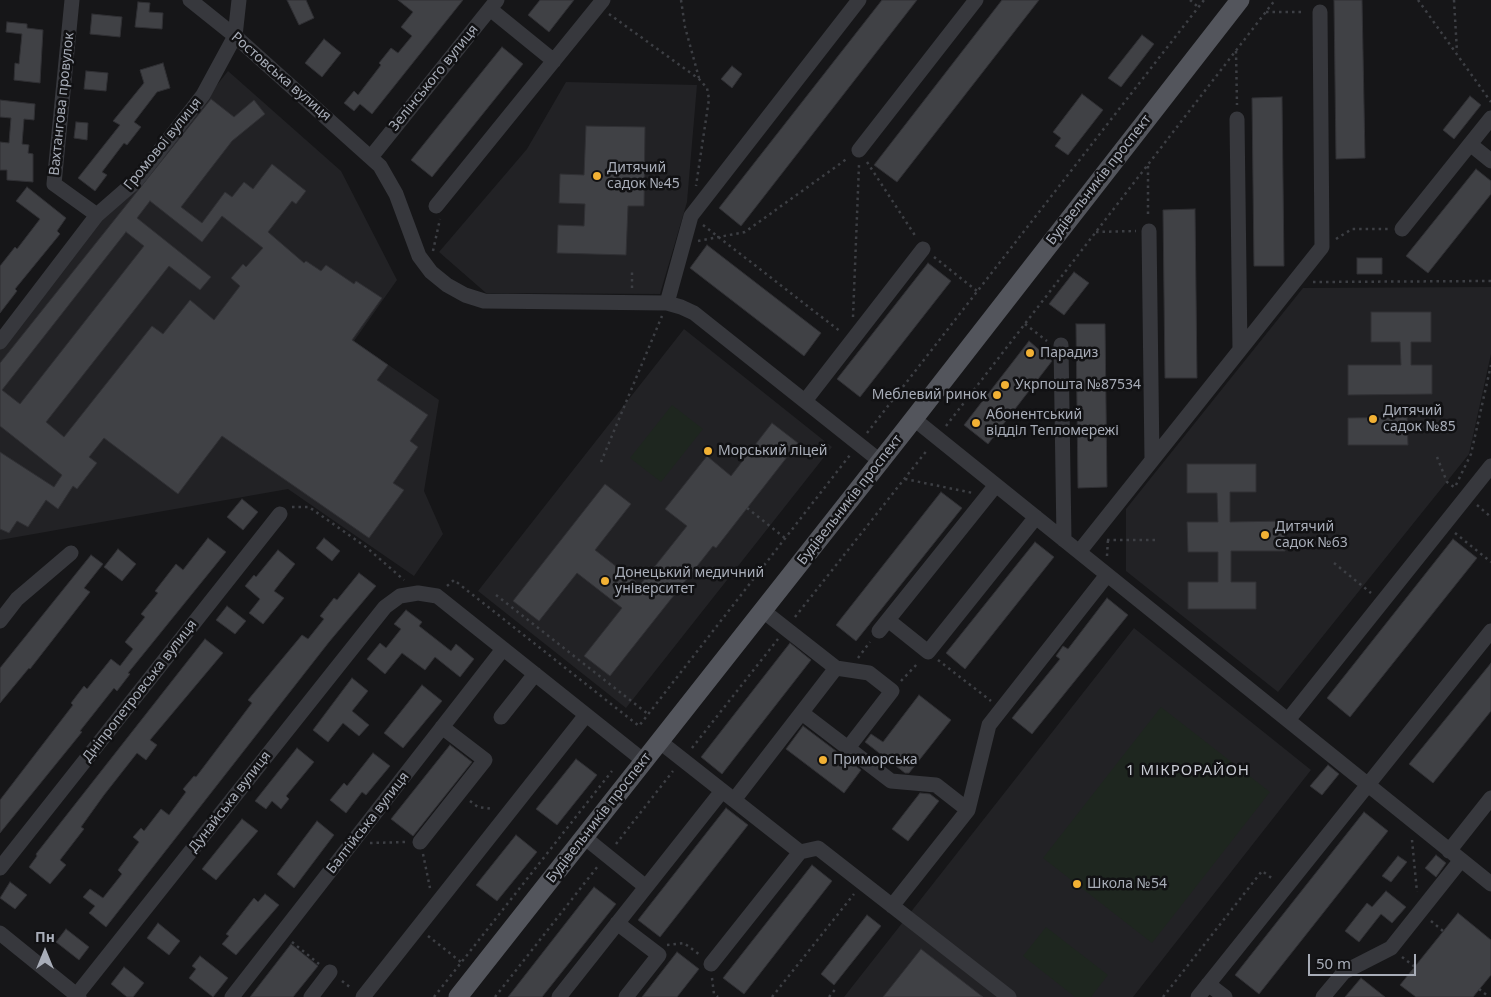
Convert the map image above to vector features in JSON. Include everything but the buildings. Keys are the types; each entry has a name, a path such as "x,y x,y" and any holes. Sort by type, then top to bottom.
{"main road":[{"name":"Будівельників проспект","path":"458,997 914,419 1240,0"}],"street":[{"name":"Вахтангова провулок","path":"72,0 54,184 97,215"},
{"name":"Ростовська вулиця","path":"190,0 234,36 380,166 389,179 419,256 442,281 464,295 484,301 667,303 694,313 880,461"},
{"name":"Громової вулиця","path":"0,342 97,215 136,181 204,95 234,36 239,0"},
{"path":"667,303 691,216 859,0"},
{"path":"859,150 971,2"},
{"path":"439,209 601,3"},
{"path":"493,5 554,61"},
{"name":"Зелінського вулиця","path":"371,157 493,5"},
{"path":"1084,546 1322,247 1320,12"},
{"path":"1402,229 1491,118"},
{"path":"1237,119 1240,350"},
{"path":"1470,144 1491,161"},
{"path":"1148,231 1152,460"},
{"path":"805,401 923,249"},
{"path":"1062,349 1064,540"},
{"path":"914,419 991,490 1036,517 1064,540 1084,546 1107,575 1491,884"},
{"path":"1288,720 1491,466"},
{"path":"991,490 884,626 928,652 1036,517"},
{"name":"Дніпропетровська вулиця","path":"0,868 280,514"},
{"path":"0,621 17,599 71,553"},
{"path":"892,906 968,810 988,724 1107,575"},
{"path":"418,592 436,596 644,761"},
{"name":"Дунайська вулиця","path":"77,996 385,607 400,596 418,592"},
{"path":"762,610 842,669 869,673 892,691 848,748"},
{"path":"1198,997 1491,631"},
{"name":"Балтійська вулиця","path":"232,997 503,649"},
{"path":"734,800 802,713 842,669"},
{"path":"502,717 535,674"},
{"path":"802,713 891,780 936,785 968,810"},
{"path":"363,997 586,714"},
{"path":"420,842 485,760 442,727"},
{"path":"659,741 800,852"},
{"path":"559,997 722,790"},
{"path":"1449,850 1491,798"},
{"path":"584,837 646,886"},
{"path":"711,964 800,852 818,848 1009,997"},
{"path":"1323,997 1344,972 1391,948 1461,860"},
{"path":"618,922 659,955 626,997"},
{"path":"0,933 77,996"},
{"path":"311,997 330,972"},
{"path":"1208,984 1225,997"}],"path":[{"path":"681,0 684,27 699,79"},
{"path":"1190,0 1198,7"},
{"path":"454,580 639,726 1204,0"},
{"path":"943,429 1275,0"},
{"path":"1418,0 1491,102"},
{"path":"1454,0 1457,53"},
{"path":"601,3 699,79 707,88 709,99 696,187"},
{"path":"1266,12 1320,12"},
{"path":"1236,51 1237,119"},
{"path":"859,150 923,249 978,291"},
{"path":"683,244 745,232 859,150"},
{"path":"852,341 859,150"},
{"path":"1096,232 1148,231 1148,165"},
{"path":"432,256 439,209"},
{"path":"691,216 852,341"},
{"path":"1322,247 1352,229 1402,229"},
{"path":"1294,282 1491,281"},
{"path":"601,462 667,303"},
{"path":"1025,324 1062,349"},
{"path":"1455,488 1471,454 1491,365"},
{"path":"692,748 928,449"},
{"path":"1437,457 1446,482"},
{"path":"904,479 991,490"},
{"path":"280,514 295,506 309,508 366,547 418,592"},
{"path":"747,508 785,538"},
{"path":"1107,575 1108,516"},
{"path":"1444,525 1491,562"},
{"path":"1084,546 1108,540 1156,540"},
{"path":"1334,563 1382,602"},
{"path":"496,595 648,714"},
{"path":"842,669 884,626"},
{"path":"892,691 928,652 1001,709"},
{"path":"495,997 674,771"},
{"path":"434,997 612,772"},
{"path":"460,792 478,807 509,812"},
{"path":"1410,820 1419,912"},
{"path":"352,843 420,842 434,906"},
{"path":"1163,997 1262,871"},
{"path":"772,997 863,883"},
{"path":"418,928 461,962"},
{"path":"667,945 684,943 711,964"},
{"path":"829,997 837,987"},
{"path":"1479,990 1489,997"},
{"path":"714,994 718,997"}],"shaded area":[{"path":"228,71 341,171 397,280 354,341 439,400 424,491 443,534 414,576 288,489 0,540 0,349 100,218 139,184"},
{"name":"Дитячий садок №45","path":"566,82 697,85 687,202 660,294 486,293 439,252 527,149"},
{"path":"1491,287 1491,354 1469,454 1278,692 1126,571 1126,509 1303,288"},
{"path":"684,329 832,447 626,708 478,591"},
{"path":"672,405 703,429 661,482 630,458"},
{"name":"Школа №54","path":"1134,628 1311,770 1133,997 844,997"},
{"path":"1161,707 1270,792 1152,943 1043,858"},
{"path":"1046,927 1108,975 1091,997 1075,997 1023,956"}],"place":[{"name":"Дитячий садок №45","path":"597,176"},
{"name":"Парадиз","path":"1030,353"},
{"name":"Укрпошта №87534","path":"1005,385"},
{"name":"Меблевий ринок","path":"997,395"},
{"name":"Дитячий садок №85","path":"1373,419"},
{"name":"Абонентський відділ Тепломережі","path":"976,423"},
{"name":"Морський ліцей","path":"708,451"},
{"name":"Дитячий садок №63","path":"1265,535"},
{"name":"Донецький медичний університет","path":"605,581"},
{"name":"Приморська","path":"823,760"},
{"name":"Школа №54","path":"1077,884"}],"district":[{"name":"1 МІКРОРАЙОН","path":"1188,771"}]}
